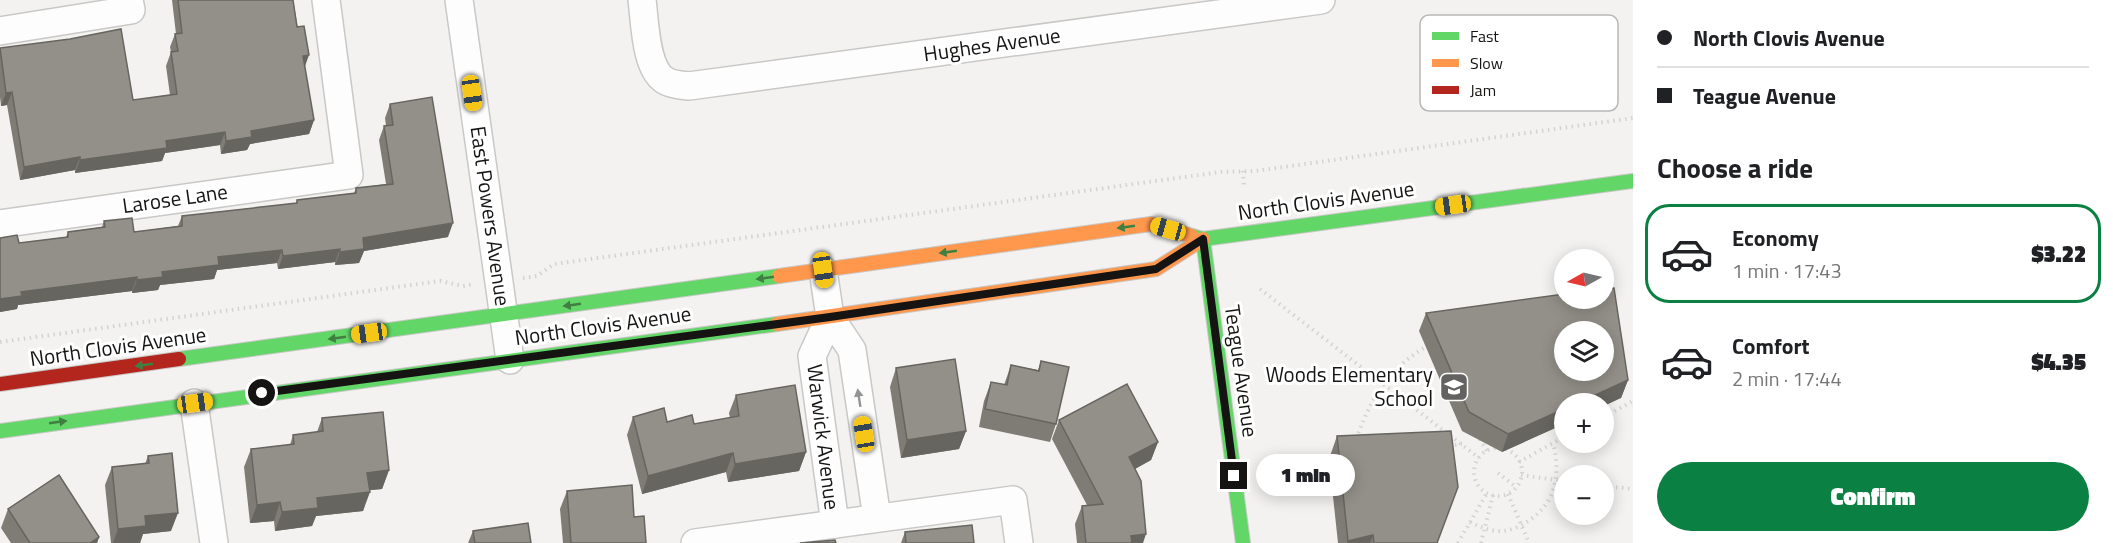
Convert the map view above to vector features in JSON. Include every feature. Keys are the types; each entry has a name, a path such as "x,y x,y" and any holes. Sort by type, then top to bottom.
{"main road":[{"name":"North Clovis Avenue","path":"0,384 1151,224 1203,239 1633,181"},
{"name":"North Clovis Avenue","path":"0,431 830,317 1156,269 1203,239"},
{"name":"Teague Avenue","path":"1203,239 1243,543"}],"street":[{"name":"Larose Lane","path":"0,224 349,175 326,0"},
{"name":"East Powers Avenue","path":"459,0 510,360"},
{"name":"Hughes Avenue","path":"642,0 654,70 664,80 677,85 689,86 1321,0"},
{"path":"0,31 130,5"},
{"name":"Warwick Avenue","path":"823,270 830,317 852,350 877,518"},
{"name":"Warwick Avenue","path":"830,317 812,356 835,524"},
{"path":"195,403 214,543"},
{"path":"695,542 1013,500 1019,543"}],"path":[{"path":"537,276 554,264 1633,118"},
{"path":"1243,171 1244,187"},
{"path":"1145,183 1146,191"},
{"path":"0,342 440,281 463,286"},
{"path":"1260,289 1479,458"},
{"path":"1368,439 1357,437 1373,399 1383,383 1406,360 1429,345 1435,355"},
{"path":"1614,411 1633,401"},
{"path":"1478,435 1487,451"},
{"path":"1441,447 1462,444"},
{"path":"1519,462 1553,444 1556,465"},
{"path":"1494,449 1508,451 1519,462 1521,475 1516,487 1508,494 1493,495 1480,488 1474,475 1474,468 1479,458 1487,451 1494,449"},
{"path":"1498,473 1516,487"},
{"path":"1521,475 1554,480"},
{"path":"1470,522 1485,529 1498,531 1521,525 1546,507 1554,484"},
{"path":"1614,487 1633,489"},
{"path":"1458,543 1487,493"},
{"path":"1508,494 1529,543"},
{"path":"1481,543 1493,495"}],"building":[{"path":"178,0 293,0 297,27 304,26 309,55 303,56 314,120 251,131 252,137 226,141 225,132 166,141 167,148 80,160 80,157 24,167 12,92 6,93 0,48 70,39 121,29 133,100 177,94 171,52 178,51 175,34 182,33"},
{"path":"432,97 453,223 363,238 364,249 340,252 340,249 283,256 282,250 218,257 219,265 162,272 163,277 137,280 137,277 21,292 22,296 0,299 0,238 17,235 19,243 68,237 68,232 105,227 104,221 132,218 134,232 182,226 182,216 297,203 297,200 356,193 356,188 393,184 384,126 393,125 390,104"},
{"path":"1614,288 1628,380 1600,393 1554,393 1554,413 1508,434 1469,412 1426,313 1554,295 1554,309 1614,309"},
{"path":"955,359 966,431 907,440 896,368"},
{"path":"1041,361 1069,367 1056,424 985,409 991,382 1007,385 1011,365 1039,371"},
{"path":"1127,384 1158,442 1129,457 1141,481 1146,534 1131,536 1132,543 1086,543 1082,506 1103,504 1059,420"},
{"path":"795,385 806,452 735,464 733,453 648,476 633,417 664,408 667,422 692,415 694,424 739,416 736,395"},
{"path":"383,412 389,470 367,473 370,492 317,498 318,508 282,512 280,502 257,505 251,449 294,444 293,435 323,431 322,418"},
{"path":"1451,431 1458,487 1437,543 1374,543 1373,535 1348,541 1337,436"},
{"path":"172,453 178,513 145,516 146,526 118,529 112,467 149,463 148,456"},
{"path":"59,475 99,537 90,543 30,543 8,509"},
{"path":"632,485 634,517 644,516 646,543 571,543 567,491"},
{"path":"528,523 531,543 475,543 473,531"},
{"path":"972,525 974,543 906,543 905,532"},
{"path":"835,540 836,543 800,543"}],"traffic: fast":[{"path":"1192,236 1203,239 1633,181"},
{"path":"1203,239 1243,543"},
{"path":"179,359 779,276"},
{"path":"0,431 777,324"}],"traffic: slow":[{"path":"779,276 1151,224 1192,236"},
{"path":"777,324 1156,269 1203,239"}],"traffic: jam":[{"path":"0,384 179,359"}],"place":[{"name":"Woods Elementary School","path":"1454,387"}],"route":[{"path":"262,393 830,317 1156,269 1203,239 1234,476"}]}
